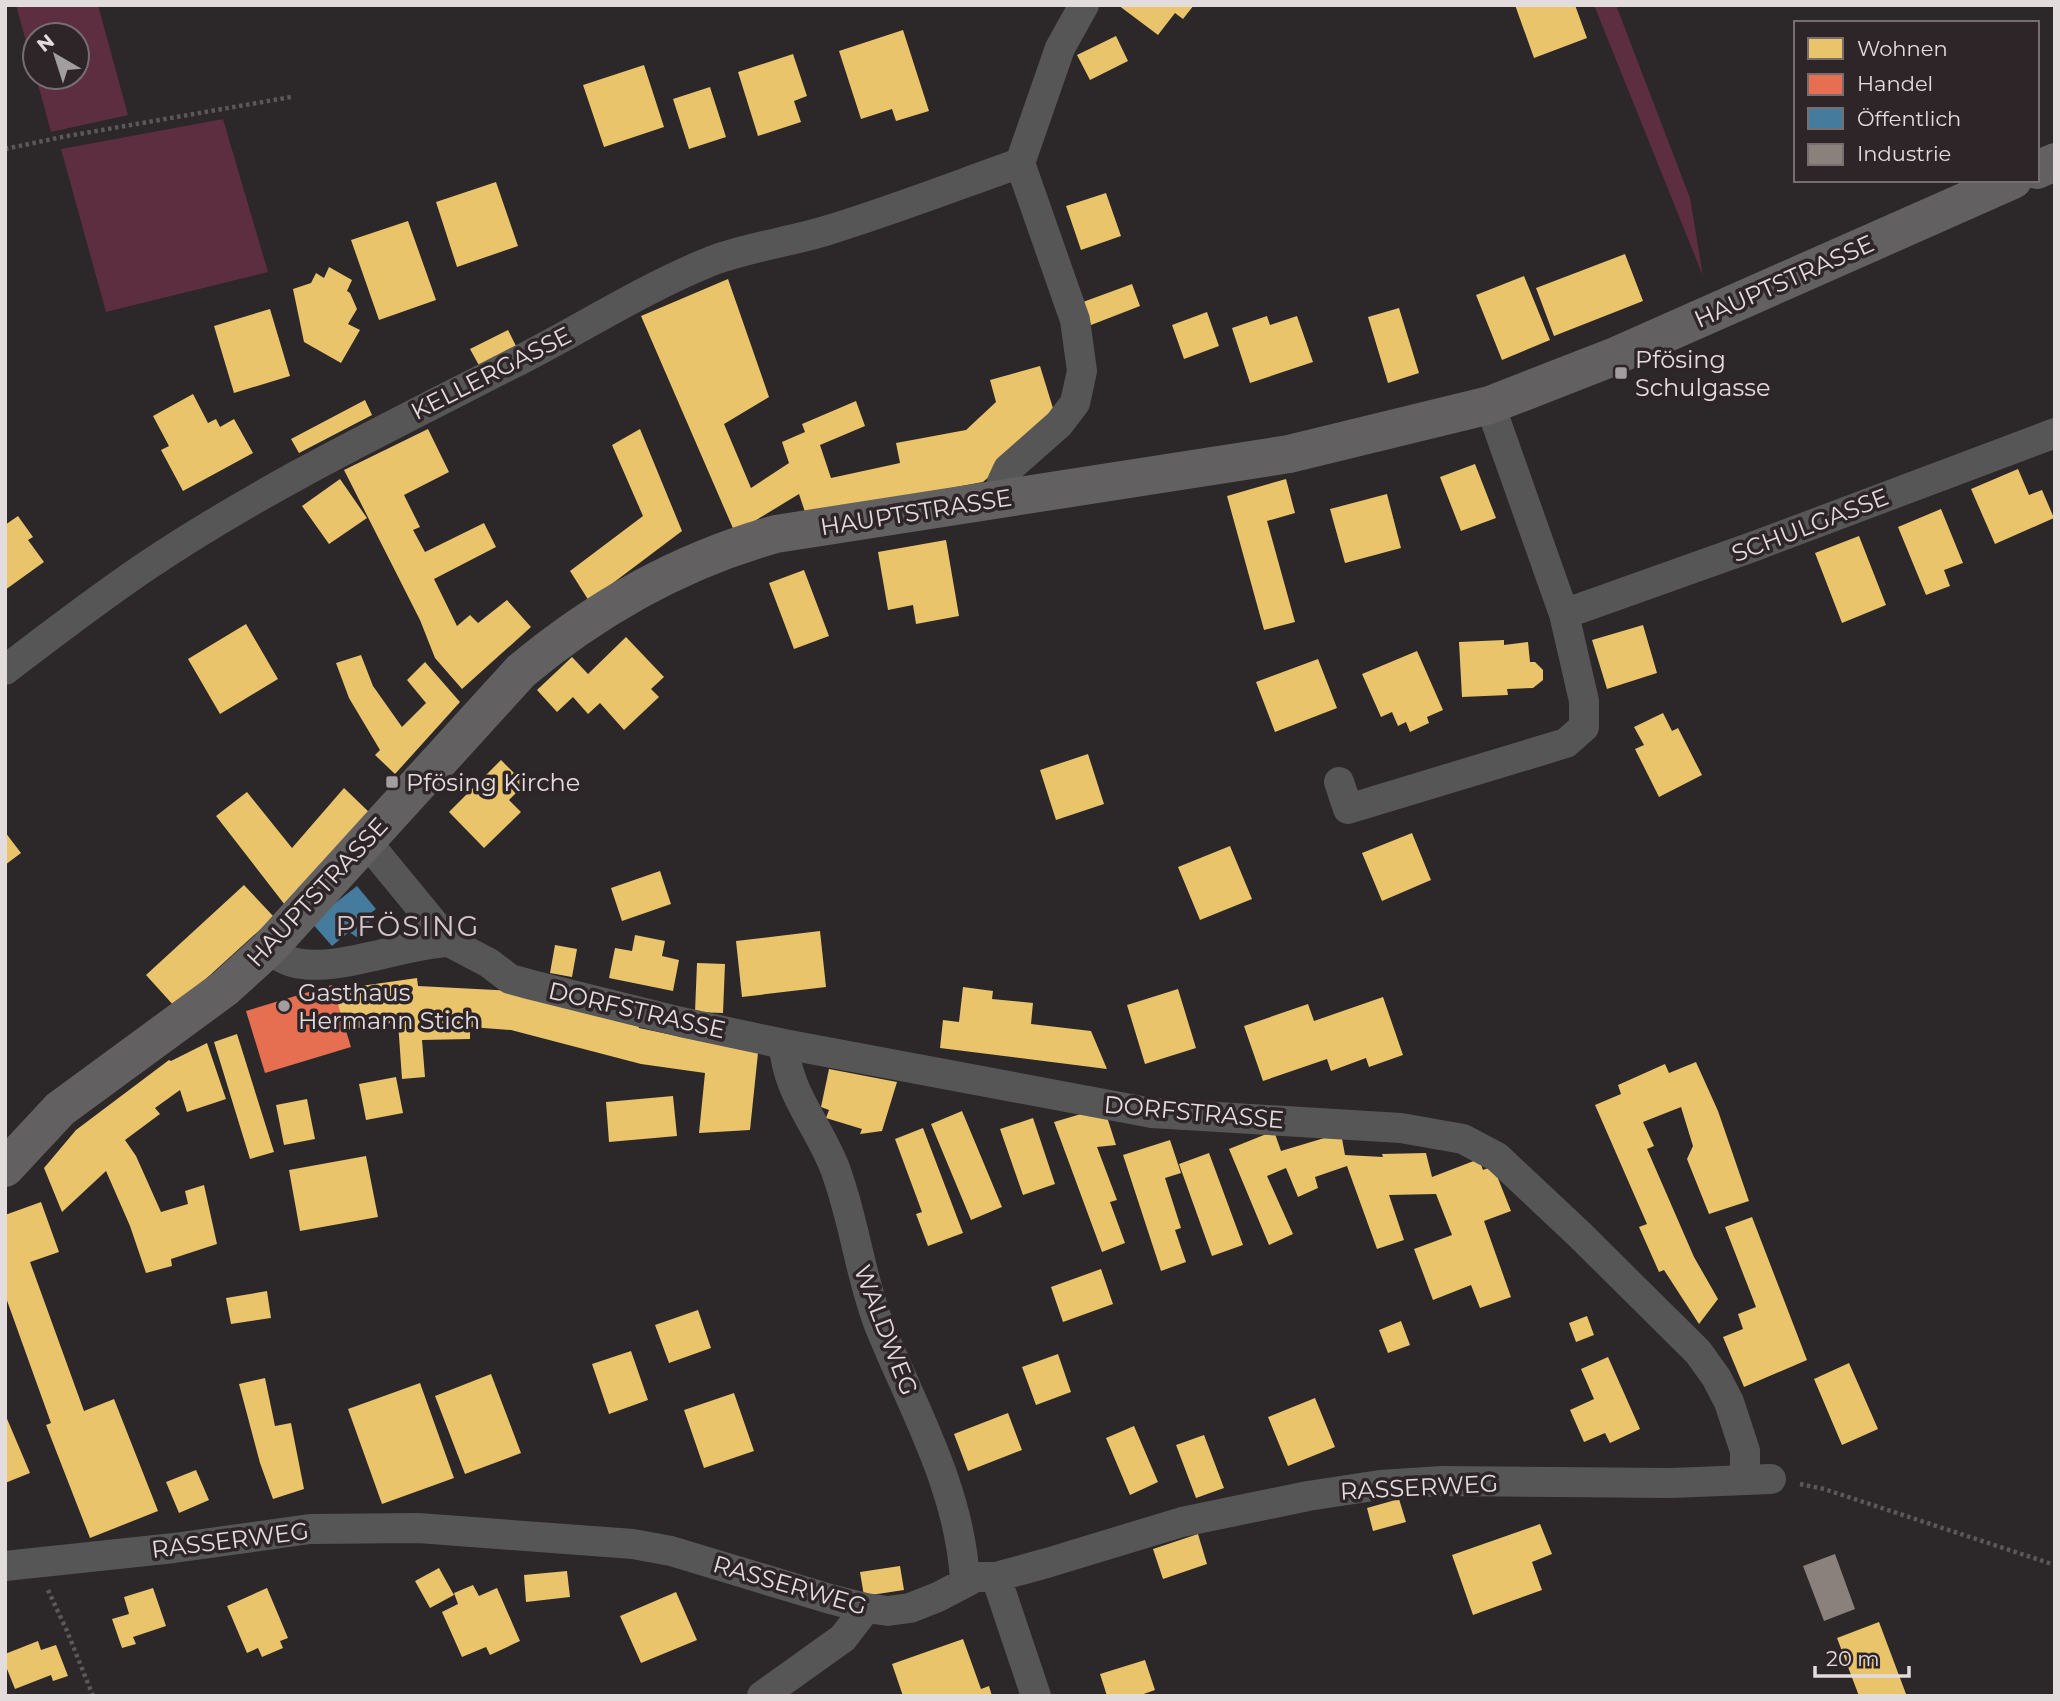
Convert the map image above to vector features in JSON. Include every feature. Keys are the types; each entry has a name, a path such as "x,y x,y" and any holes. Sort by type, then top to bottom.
{"street":[{"path":"1003,499 1002,482 1008,469 1059,424 1075,402 1082,371 1075,320 1020,163 1060,48 1084,5"},
{"path":"2039,169 2055,162"},
{"name":"KELLERGASSE","path":"5,670 65,623 149,564 243,506 390,425 512,364 640,295 712,261 738,252 824,232 1020,163"},
{"name":"HAUPTSTRASSE","path":"5,1168 60,1109 225,988 268,949 521,671 558,639 599,612 681,569 730,547 764,537 1289,454 1490,405 1613,357 2008,182"},
{"path":"1339,782 1348,810 1566,743 1584,727 1584,701 1564,614 1490,405"},
{"name":"SCHULGASSE","path":"1564,614 1755,546 2055,433"},
{"name":"DORFSTRASSE","path":"366,841 449,942 489,963 510,979 681,1022 784,1044 1152,1113 1401,1128 1463,1139 1481,1147 1497,1157 1570,1225 1698,1352 1716,1377 1729,1402 1745,1451 1758,1479"},
{"path":"268,949 289,962 313,966 406,947 449,942"},
{"name":"WALDWEG","path":"784,1044 785,1064 794,1087 833,1164 844,1197 860,1267 879,1325 931,1443 957,1515 965,1581"},
{"name":"RASSERWEG","path":"5,1566 174,1548 310,1529 418,1528 633,1544 671,1551 866,1608 888,1611 910,1608 939,1597 976,1577 996,1577 1182,1522 1308,1496 1380,1485 1442,1481 1671,1483 1758,1479"},
{"path":"996,1577 1037,1696"},
{"path":"762,1696 843,1638 866,1608"}],"path":[{"path":"5,149 291,97"},
{"path":"1758,1479 1824,1489 2055,1565"},
{"path":"35,1564 67,1631 93,1696"}],"shaded area":[{"path":"16,5 98,5 128,115 51,132 40,91 91,91 91,21 21,21 21,23"},
{"path":"1594,5 1616,5 1690,198 1703,276"},
{"path":"223,119 268,272 106,312 61,149"}],"building: Wohnen":[{"path":"1118,5 1194,5 1183,19 1175,13 1158,35"},
{"path":"1515,5 1575,5 1587,38 1534,58"},
{"path":"903,30 929,111 896,121 892,109 861,119 839,51"},
{"path":"1116,36 1128,61 1090,80 1077,55"},
{"path":"793,54 807,96 794,101 801,122 758,136 738,72"},
{"path":"644,65 664,127 604,147 583,85"},
{"path":"710,87 726,137 689,149 673,99"},
{"path":"496,182 518,246 457,267 436,202"},
{"path":"1106,193 1121,236 1081,250 1066,206"},
{"path":"408,221 436,300 379,320 351,240"},
{"path":"1625,254 1643,301 1554,336 1536,288"},
{"path":"329,267 352,280 347,291 357,309 348,324 360,330 341,363 304,342 293,289 311,283 316,273 324,278"},
{"path":"1524,276 1550,340 1502,360 1476,295"},
{"path":"728,279 769,397 724,424 751,488 789,463 782,442 805,432 802,424 856,401 865,426 820,445 831,478 900,463 896,443 966,430 996,402 990,380 1040,366 1056,418 983,482 806,515 799,494 735,533 641,316"},
{"path":"1132,284 1140,306 1091,325 1083,302"},
{"path":"1399,308 1419,373 1388,383 1368,317"},
{"path":"270,309 290,376 234,393 214,326"},
{"path":"1207,312 1219,346 1184,359 1172,325"},
{"path":"1267,316 1270,325 1297,316 1313,362 1250,383 1232,328"},
{"path":"508,330 518,350 481,369 470,349"},
{"path":"193,394 208,423 216,419 220,427 234,419 253,453 183,491 161,450 169,446 153,416"},
{"path":"365,400 372,415 299,453 291,439"},
{"path":"428,429 449,472 404,495 420,527 413,530 425,552 484,523 496,547 434,579 457,626 470,615 478,623 507,600 531,627 462,689 435,658 420,620 344,470"},
{"path":"640,429 682,531 589,601 570,571 643,516 612,445"},
{"path":"1475,464 1496,518 1461,531 1440,477"},
{"path":"2018,469 2029,495 2042,490 2054,518 1995,544 1971,489"},
{"path":"340,479 367,518 329,544 302,506"},
{"path":"1286,479 1295,513 1267,521 1295,622 1264,630 1227,496"},
{"path":"1387,494 1401,548 1345,563 1330,509"},
{"path":"1941,509 1963,563 1944,570 1950,586 1926,595 1898,527"},
{"path":"18,516 33,537 28,540 44,562 5,590 5,525"},
{"path":"1859,536 1886,605 1842,623 1815,553"},
{"path":"946,540 959,616 916,624 913,605 888,610 878,552"},
{"path":"804,570 829,636 794,649 769,583"},
{"path":"246,624 278,679 220,714 188,659"},
{"path":"1643,625 1657,673 1607,689 1592,640"},
{"path":"626,637 664,677 651,689 659,697 624,730 600,703 588,714 573,697 557,712 537,690 572,657 588,674"},
{"path":"1504,640 1504,645 1528,642 1530,662 1535,662 1543,670 1543,680 1533,688 1507,689 1508,695 1462,697 1459,642"},
{"path":"1417,651 1443,710 1427,717 1429,723 1410,732 1406,722 1398,726 1392,712 1381,717 1362,674"},
{"path":"361,655 373,686 402,727 426,703 407,680 425,662 460,702 395,774 375,755 380,750 349,698 336,663"},
{"path":"1318,659 1337,708 1275,732 1256,682"},
{"path":"1663,713 1672,731 1678,728 1702,775 1659,797 1635,749 1644,745 1634,727"},
{"path":"1088,754 1104,804 1056,820 1040,770"},
{"path":"501,760 525,784 509,800 521,812 484,848 449,812"},
{"path":"344,788 370,813 285,905 216,816 247,792 292,848"},
{"path":"5,832 21,853 5,865"},
{"path":"1412,833 1431,880 1382,901 1362,853"},
{"path":"1230,846 1252,899 1200,920 1178,867"},
{"path":"660,871 671,904 622,921 611,888"},
{"path":"244,885 274,917 175,1007 146,975"},
{"path":"820,931 826,987 742,997 736,941"},
{"path":"635,935 665,941 662,956 679,960 673,991 609,978 615,948 632,951"},
{"path":"555,945 577,949 572,977 550,973"},
{"path":"697,963 725,964 723,1013 695,1012"},
{"path":"417,978 418,986 513,991 638,1023 639,1028 758,1053 750,1130 699,1133 705,1073 641,1064 511,1030 470,1027 470,1039 422,1040 425,1077 402,1079 398,1022 345,1030 333,990"},
{"path":"963,987 993,991 992,999 1033,1003 1031,1024 1091,1031 1107,1069 940,1048 943,1020 959,1022"},
{"path":"1178,989 1196,1048 1145,1064 1127,1005"},
{"path":"1383,997 1403,1055 1369,1067 1366,1058 1331,1071 1327,1059 1263,1081 1244,1026 1308,1004 1314,1021"},
{"path":"237,1034 274,1152 250,1159 214,1042"},
{"path":"207,1043 226,1099 187,1112 180,1090 155,1108 160,1114 125,1140 136,1156 161,1212 188,1204 185,1191 204,1185 217,1244 171,1259 172,1266 146,1273 130,1226 106,1171 62,1212 44,1168 76,1130 169,1060"},
{"path":"1696,1062 1718,1111 1749,1201 1709,1214 1687,1159 1693,1146 1681,1107 1643,1122 1654,1146 1647,1149 1694,1257 1718,1299 1699,1324 1664,1270 1659,1272 1639,1227 1647,1224 1595,1105 1621,1094 1618,1085 1665,1064 1669,1073"},
{"path":"829,1069 897,1082 882,1131 860,1134 862,1129 826,1118 829,1110 821,1107"},
{"path":"396,1077 403,1113 366,1120 359,1084"},
{"path":"673,1096 677,1136 609,1142 606,1102"},
{"path":"307,1099 315,1139 284,1145 276,1105"},
{"path":"962,1111 1002,1207 971,1220 931,1124"},
{"path":"1081,1114 1106,1114 1116,1145 1097,1147 1117,1200 1110,1202 1125,1243 1102,1252 1054,1122"},
{"path":"1033,1118 1055,1184 1023,1195 1000,1129"},
{"path":"923,1128 963,1233 928,1246 916,1214 922,1212 895,1139"},
{"path":"1274,1131 1281,1151 1341,1133 1345,1155 1383,1157 1382,1154 1426,1153 1432,1177 1479,1159 1483,1170 1493,1166 1511,1211 1484,1221 1511,1297 1480,1308 1471,1285 1433,1300 1414,1249 1452,1235 1436,1194 1389,1195 1404,1240 1377,1249 1347,1166 1315,1177 1318,1188 1298,1197 1286,1168 1267,1176 1293,1234 1269,1245 1229,1149"},
{"path":"1170,1140 1181,1173 1165,1178 1181,1228 1175,1230 1186,1262 1161,1271 1123,1155"},
{"path":"1209,1153 1243,1245 1212,1256 1179,1164"},
{"path":"366,1156 378,1217 300,1231 289,1170"},
{"path":"41,1202 59,1252 30,1262 84,1411 114,1399 158,1511 90,1538 46,1425 51,1423 5,1295 5,1215"},
{"path":"1752,1217 1807,1360 1744,1387 1723,1337 1743,1329 1738,1314 1756,1307 1725,1227"},
{"path":"1101,1269 1113,1304 1063,1322 1051,1287"},
{"path":"267,1291 271,1318 231,1324 226,1298"},
{"path":"698,1310 711,1348 669,1363 655,1325"},
{"path":"1587,1316 1594,1335 1576,1342 1569,1323"},
{"path":"1401,1321 1410,1345 1388,1353 1379,1330"},
{"path":"631,1351 648,1400 609,1414 592,1364"},
{"path":"1058,1354 1071,1392 1036,1405 1022,1367"},
{"path":"1608,1357 1640,1429 1610,1443 1605,1433 1584,1442 1570,1410 1594,1399 1581,1369"},
{"path":"1849,1363 1878,1429 1842,1445 1814,1379"},
{"path":"491,1374 521,1453 465,1474 435,1396"},
{"path":"265,1378 275,1426 291,1423 304,1489 273,1499 260,1463 239,1384"},
{"path":"420,1383 454,1478 382,1504 348,1409"},
{"path":"734,1393 754,1451 704,1468 684,1410"},
{"path":"1315,1398 1335,1447 1288,1466 1268,1417"},
{"path":"1008,1413 1022,1450 968,1471 954,1434"},
{"path":"5,1414 30,1473 5,1483"},
{"path":"1134,1426 1158,1482 1130,1495 1106,1438"},
{"path":"1204,1435 1224,1488 1196,1498 1176,1445"},
{"path":"196,1470 209,1500 179,1513 166,1482"},
{"path":"1399,1499 1406,1522 1373,1531 1367,1508"},
{"path":"1540,1524 1552,1554 1532,1562 1542,1590 1473,1615 1452,1555"},
{"path":"1198,1534 1207,1564 1163,1579 1153,1549"},
{"path":"900,1566 904,1590 864,1596 860,1572"},
{"path":"439,1568 454,1595 430,1608 415,1581"},
{"path":"567,1571 570,1597 526,1602 524,1575"},
{"path":"473,1585 479,1596 497,1588 520,1641 490,1655 486,1647 462,1657 442,1612 458,1604 454,1593"},
{"path":"153,1588 166,1626 133,1637 136,1644 122,1648 112,1619 129,1614 124,1597"},
{"path":"267,1588 288,1638 280,1641 283,1648 262,1657 258,1648 247,1653 227,1606"},
{"path":"676,1592 697,1640 641,1663 620,1616"},
{"path":"1879,1622 1906,1694 1903,1696 1859,1696 1837,1638"},
{"path":"963,1639 981,1689 989,1686 992,1696 903,1696 892,1664"},
{"path":"38,1641 41,1650 56,1645 68,1676 53,1681 51,1675 15,1689 5,1664 5,1654"},
{"path":"1145,1660 1155,1690 1138,1696 1107,1696 1100,1674"}],"building: Handel":[{"path":"332,985 351,1047 265,1073 246,1011"}],"building: Öffentlich":[{"path":"357,886 376,909 367,916 371,926 363,936 358,938 349,932 332,946 311,922"}],"building: Industrie":[{"path":"1835,1554 1855,1609 1824,1621 1803,1566"}],"place":[{"name":"Pfösing Schulgasse","path":"1621,373"},
{"name":"Pfösing Kirche","path":"392,782"},
{"name":"Gasthaus Hermann Stich","path":"284,1006"}],"district":[{"name":"PFÖSING","path":"408,926"}]}
